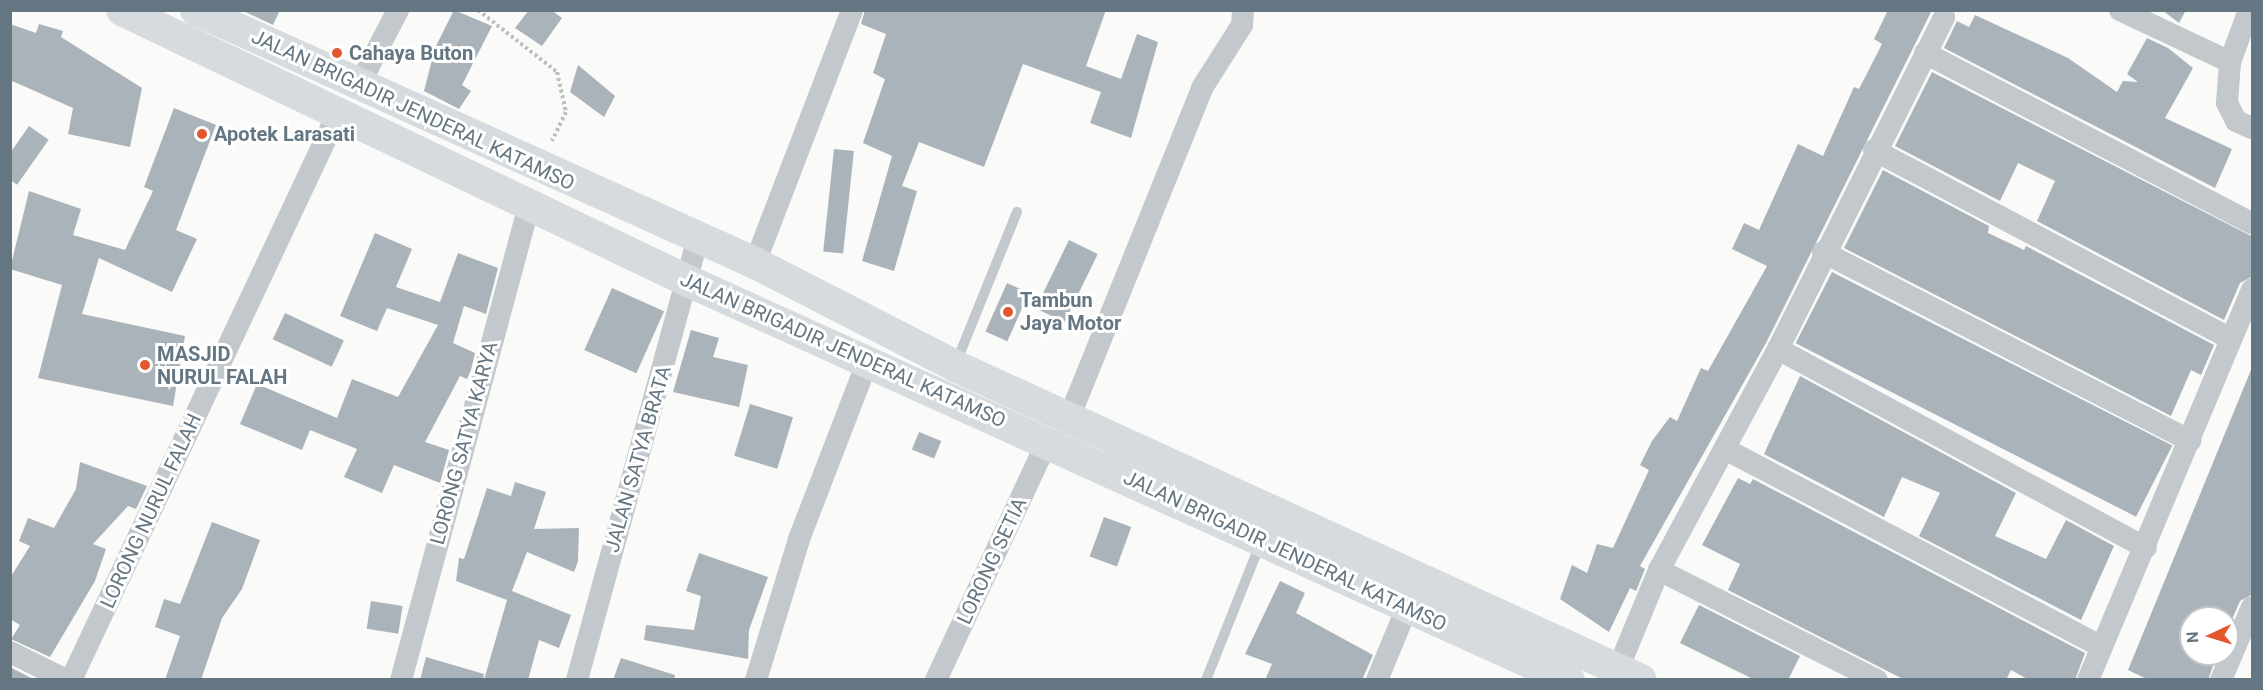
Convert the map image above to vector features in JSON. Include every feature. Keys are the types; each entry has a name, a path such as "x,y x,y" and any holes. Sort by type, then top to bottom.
{"main road":[{"name":"JALAN BRIGADIR JENDERAL KATAMSO","path":"122,10 336,117 688,281 1047,442 1406,610 1569,680"},
{"name":"JALAN BRIGADIR JENDERAL KATAMSO","path":"196,10 755,263 955,366 1629,674"}],"street":[{"path":"359,85 398,10"},
{"path":"755,263 852,10"},
{"path":"1069,418 1202,88 1242,25 1243,10"},
{"path":"2120,10 2230,62"},
{"path":"2249,10 2230,62 2230,116 2253,128"},
{"path":"1629,674 1659,570 1778,349 1874,150 1944,17"},
{"path":"1924,52 2253,223"},
{"name":"LORONG NURUL FALAH","path":"71,680 336,117"},
{"path":"1874,150 2231,339"},
{"name":"LORONG SATYA KARYA","path":"401,680 529,206"},
{"name":"JALAN SATYA BRATA","path":"577,680 698,238"},
{"path":"1823,252 2190,441"},
{"path":"2088,680 2099,645 2146,548 2253,289"},
{"path":"1778,349 2146,548"},
{"path":"756,680 799,539 868,360"},
{"name":"LORONG SETIA","path":"936,680 1047,442"},
{"path":"1725,449 2099,645"},
{"path":"1659,570 1877,680"},
{"path":"2221,680 2253,607"},
{"path":"1377,680 1406,610"},
{"path":"10,652 66,680"}],"lane":[{"path":"955,366 1017,212"},
{"path":"1206,680 1262,541"}],"path":[{"path":"478,10 557,72 566,112 549,148"}],"building":[{"path":"241,10 280,10 273,25"},
{"path":"454,10 492,26 462,85 471,91 459,109 424,91 435,48"},
{"path":"529,10 551,10 562,18 542,46 515,28"},
{"path":"865,10 1106,10 1086,66 1121,79 1137,34 1158,42 1131,138 1090,123 1101,92 1023,64 984,167 919,142 902,186 917,191 894,271 862,261 892,156 863,143 885,79 873,73 886,34 861,24"},
{"path":"1888,10 1932,10 1766,343 1640,566 1645,569 1636,591 1630,588 1609,632 1560,599 1572,565 1587,573 1597,544 1613,548 1649,470 1640,465 1652,441 1670,417 1677,421 1701,368 1708,371 1767,266 1732,249 1744,223 1759,230 1798,144 1823,156 1854,87 1859,89 1882,44 1874,39"},
{"path":"2162,10 2186,10 2179,23"},
{"path":"1975,15 2068,58 2117,92 2123,81 2138,82 2127,74 2147,38 2168,48 2193,68 2165,118 2232,149 2215,188 1944,48 1957,21 1969,27"},
{"path":"10,24 36,33 39,24 63,31 61,37 142,88 130,147 68,134 73,108 10,80"},
{"path":"578,65 615,96 604,117 570,92"},
{"path":"1932,72 2253,237 2253,276 2240,283 2224,320 2037,221 2055,181 2018,163 2000,201 1895,146"},
{"path":"174,108 216,125 176,230 197,239 172,292 99,258 82,314 185,336 173,406 38,378 62,285 10,269 29,191 81,209 73,235 125,250 153,191 144,187"},
{"path":"29,126 49,140 17,185 10,180 10,153"},
{"path":"834,149 854,151 843,254 823,251"},
{"path":"1883,170 1989,226 1988,233 2024,250 2026,246 2214,345 2201,375 2191,370 2171,416 1844,248"},
{"path":"375,233 412,249 396,287 440,302 458,253 498,268 486,314 464,306 453,343 475,353 471,370 467,379 460,376 425,442 449,450 440,483 394,465 382,493 344,477 357,449 310,430 302,450 240,424 257,384 337,418 352,379 398,397 438,325 387,308 377,331 340,316"},
{"path":"1069,240 1098,254 1064,322 1036,308"},
{"path":"1832,272 2172,445 2136,517 1796,343"},
{"name":"Tambun Jaya Motor","path":"1007,283 1029,293 1007,341 985,331"},
{"path":"612,288 664,311 636,373 584,350"},
{"path":"285,313 344,340 332,367 273,339"},
{"path":"691,330 719,338 713,357 748,365 739,407 673,392"},
{"path":"2253,365 2253,594 2240,601 2238,606 2179,606 2179,666 2213,666 2208,680 2149,680 2128,670"},
{"path":"1800,376 2016,493 1995,536 2046,559 2066,520 2114,546 2081,620 1919,536 1940,493 1902,477 1884,517 1764,454"},
{"path":"750,404 793,417 777,469 734,456"},
{"path":"919,432 941,441 934,459 912,450"},
{"path":"80,462 147,486 136,509 128,506 93,544 106,549 95,581 50,657 11,639 20,625 10,619 10,578 30,546 19,541 28,518 54,528 76,489"},
{"path":"1738,478 1750,484 1753,479 2085,653 2075,680 2029,680 2011,670 2006,680 1905,680 1728,590 1740,564 1702,545"},
{"path":"515,482 546,492 534,529 579,528 578,561 574,572 527,552 512,591 571,615 559,648 539,640 528,680 484,680 507,600 456,581 459,558 464,559 487,488 511,496"},
{"path":"1104,517 1131,527 1117,566 1090,556"},
{"path":"212,522 260,540 242,589 222,618 201,680 165,680 180,636 155,627 164,599 180,604"},
{"path":"699,553 768,577 749,630 748,659 644,640 646,625 694,630 701,596 686,591"},
{"path":"1280,581 1305,593 1296,613 1373,655 1362,680 1265,680 1272,664 1245,654"},
{"path":"371,601 403,606 398,634 367,629"},
{"path":"1699,605 1800,656 1788,680 1755,680 1680,643"},
{"path":"426,657 484,674 483,680 420,680"},
{"path":"621,658 675,675 674,680 613,680"},
{"path":"10,667 35,680 10,680"}],"place":[{"name":"Cahaya Buton","path":"337,53"},
{"name":"Apotek Larasati","path":"202,134"},
{"name":"Tambun Jaya Motor","path":"1008,312"},
{"name":"MASJID NURUL FALAH","path":"145,365"}]}
